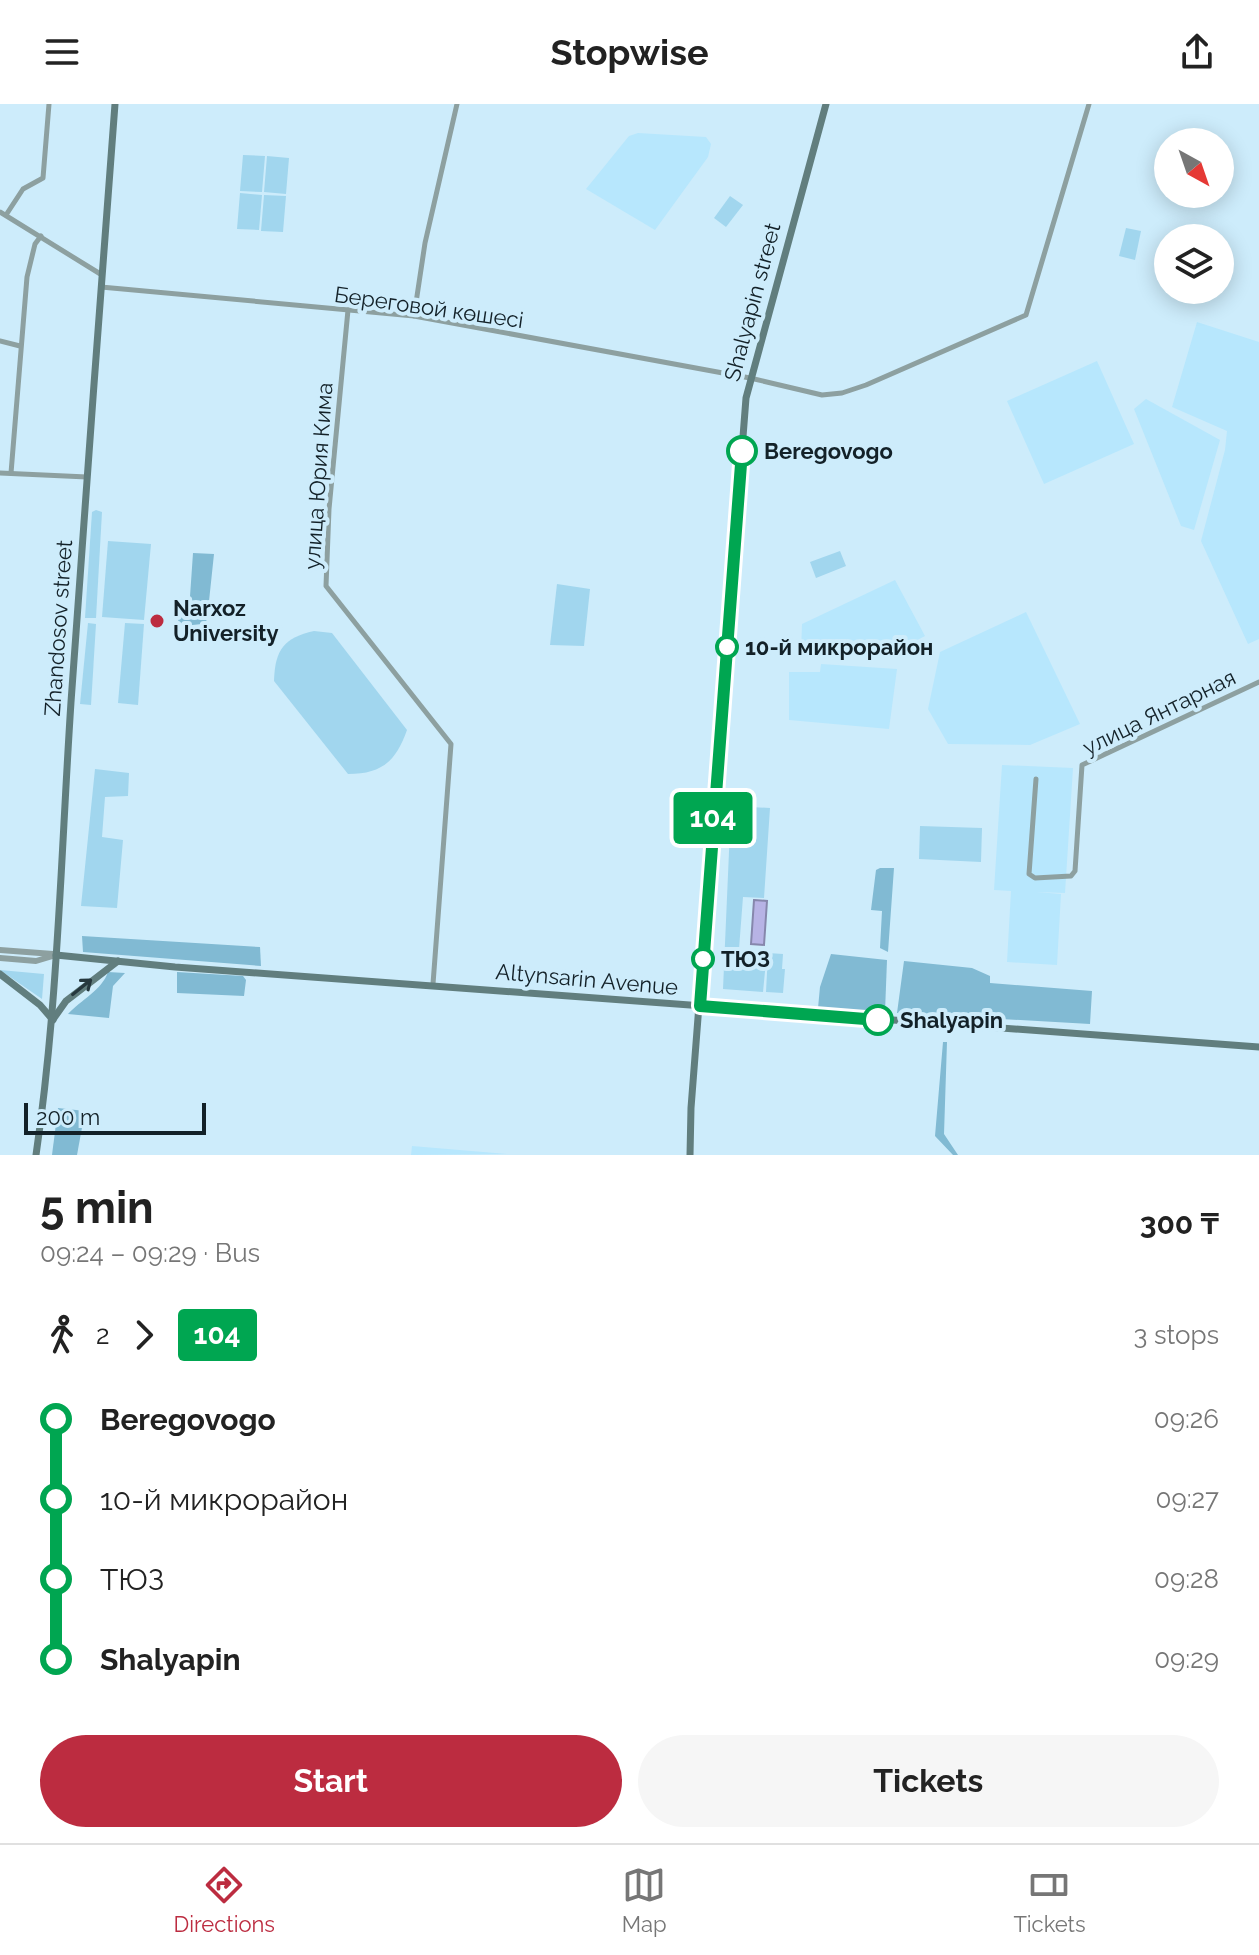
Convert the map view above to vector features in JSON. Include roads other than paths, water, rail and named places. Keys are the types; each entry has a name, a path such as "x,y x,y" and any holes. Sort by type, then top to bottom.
{"main road":[{"name":"Zhandosov street","path":"36,1155 53,1020 87,477 115,104"},
{"name":"Shalyapin street","path":"690,1155 691,1108 744,411 750,378 826,104"},
{"name":"Altynsarin Avenue","path":"56,955 175,967 1259,1047"},
{"path":"0,974 40,1005 53,1020 66,1001 118,961"}],"street":[{"path":"49,104 43,178 23,189 3,214 102,275"},
{"path":"414,316 425,243 457,104"},
{"name":"Береговой көшесі","path":"101,287 414,316 750,378 812,393 842,393 1026,315 1089,104"},
{"path":"11,473 27,277 35,244 41,236"},
{"name":"улица Юрия Кима","path":"348,310 329,509 326,586 451,744 433,984"},
{"path":"0,341 20,346"},
{"path":"0,473 87,477"},
{"name":"улица Янтарная","path":"1036,779 1029,874 1035,878 1071,876 1075,871 1082,765 1259,682"},
{"path":"0,950 56,955"},
{"path":"0,958 36,961 56,955"}],"place":[{"name":"Beregovogo","path":"742,451"},
{"name":"Narxoz University","path":"157,621"},
{"name":"10-й микрорайон","path":"727,647"},
{"name":"ТЮЗ","path":"703,959"},
{"name":"Shalyapin","path":"878,1020"}]}
